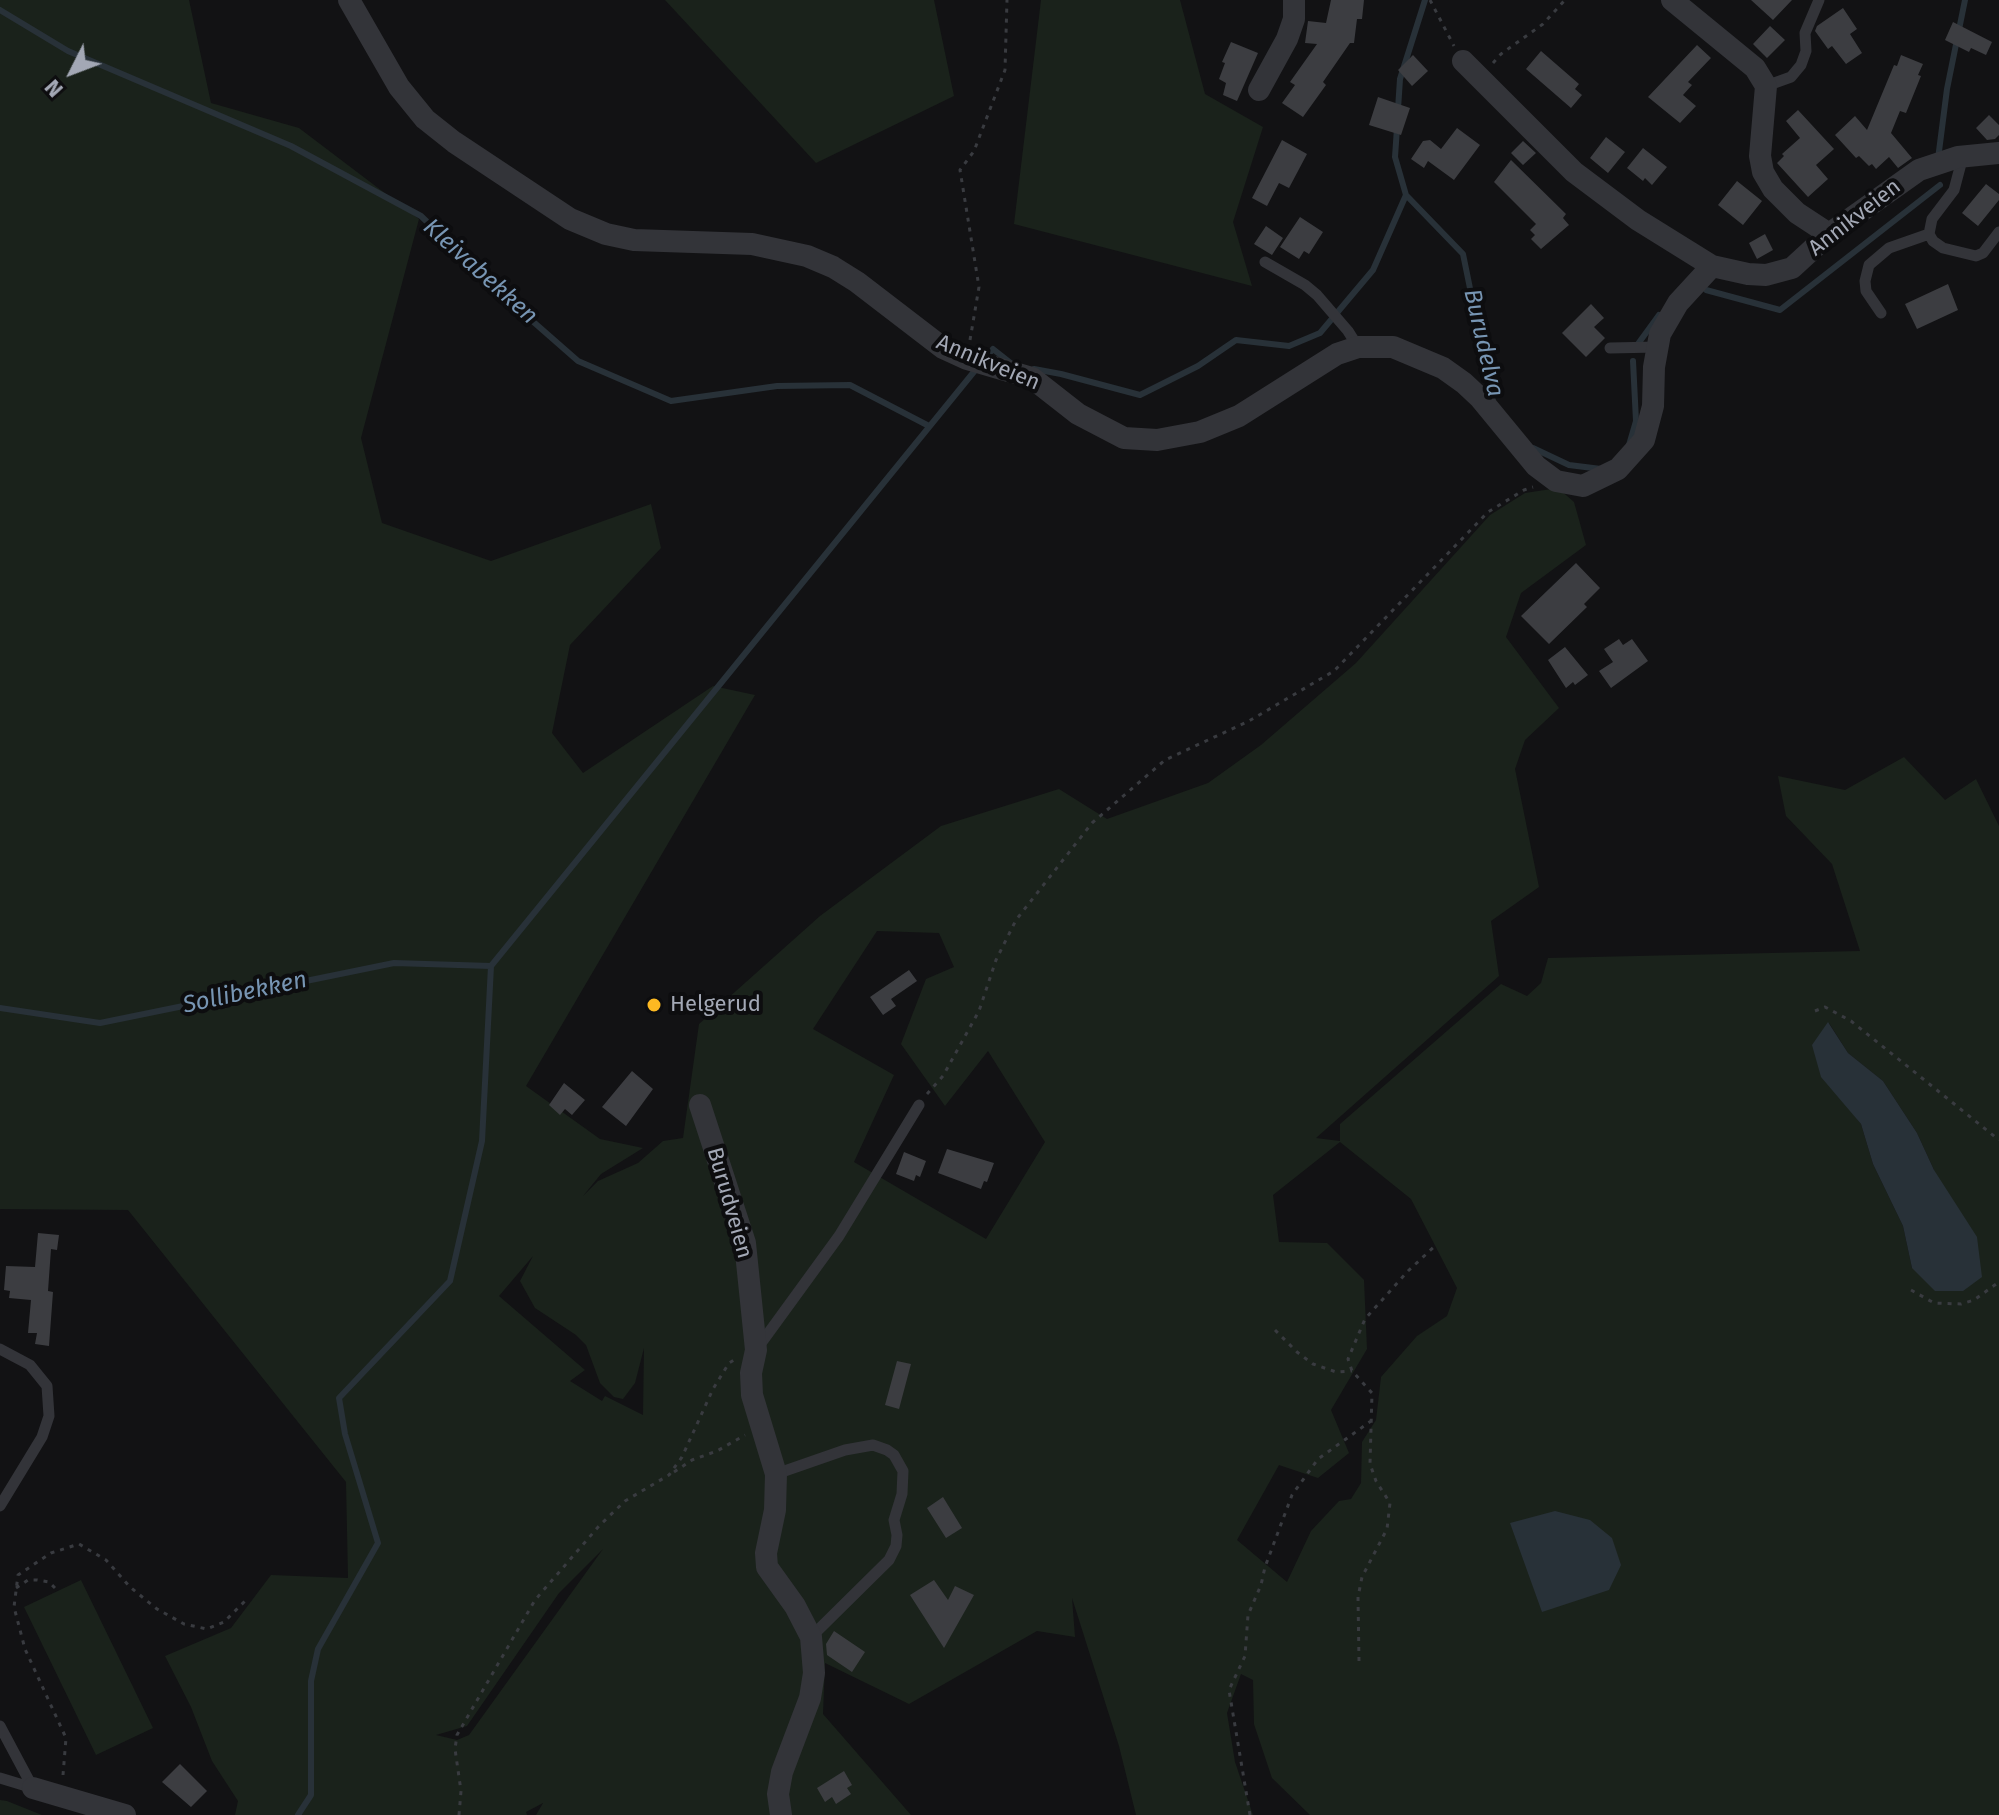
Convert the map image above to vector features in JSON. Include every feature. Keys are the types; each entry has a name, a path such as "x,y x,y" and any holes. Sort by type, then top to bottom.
{"street":[{"name":"Annikveien","path":"349,0 399,87 425,119 454,142 570,219 606,234 634,240 752,244 807,256 845,274 943,348 967,359 1032,378 1097,426 1124,438 1157,440 1200,432 1239,416 1319,364 1358,347 1393,347 1443,368 1480,398 1525,453 1556,481"},
{"path":"1259,90 1287,39 1294,19 1294,0"},
{"path":"1672,0 1755,68 1766,86 1760,156 1763,172 1773,189 1797,213 1829,234"},
{"name":"Annikveien","path":"1463,61 1574,172 1638,220 1701,278 1781,273 1792,268 1829,234 1905,179 1953,159 1999,153"},
{"path":"1556,481 1583,486 1605,478 1633,455 1644,440 1650,422 1641,346 1701,278"},
{"name":"Burudveien","path":"700,1105 745,1243 756,1350 751,1373 752,1395 776,1474 775,1510 766,1553 767,1567 795,1606 811,1637 814,1673 810,1698 782,1772 778,1794 781,1815"},
{"path":"33,1788 125,1815"}],"lane":[{"path":"1766,86 1791,77 1801,65 1806,51 1805,33 1819,0"},
{"path":"1953,159 1954,190 1932,219 1929,234 1933,241 1943,248 1976,256 1983,253 1999,232"},
{"path":"1881,313 1866,291 1869,265 1889,248 1929,234"},
{"path":"1265,262 1305,285 1328,306 1358,347"},
{"path":"1610,348 1641,346"},
{"name":"Burudveien","path":"756,1350 839,1236 919,1105"},
{"path":"0,1349 30,1365 47,1386 49,1416 42,1437 0,1506"},
{"path":"776,1474 845,1450 873,1445 894,1455 903,1471 902,1494 894,1520 896,1546 889,1560 811,1637"},
{"path":"0,1726 33,1788"},
{"path":"0,1778 33,1788"}],"path":[{"path":"967,359 979,287 960,170 974,151 1005,70 1007,0"},
{"path":"1430,0 1463,61"},
{"path":"1481,79 1501,54 1543,24 1565,0"},
{"path":"919,1105 943,1076 979,1011 996,960 1016,920 1092,823 1165,760 1249,721 1334,671 1488,512 1524,490 1556,481"},
{"path":"1815,1011 1825,1007 1851,1021 1999,1140"},
{"path":"1359,1661 1358,1597 1362,1577 1387,1529 1390,1503 1376,1481 1370,1464 1372,1393 1352,1371 1348,1359 1365,1319 1436,1245"},
{"path":"1911,1290 1934,1303 1961,1304 1974,1300 1999,1282"},
{"path":"1275,1330 1313,1364 1336,1372 1352,1371"},
{"path":"669,1475 682,1457 713,1389 729,1363 756,1350"},
{"path":"1250,1815 1229,1690 1245,1656 1248,1615 1292,1495 1318,1459 1373,1420"},
{"path":"459,1815 461,1791 455,1749 457,1735 535,1600 599,1526 625,1501 692,1460 717,1451 761,1425"},
{"path":"57,1795 65,1767 66,1738 25,1649 14,1607 18,1575 51,1553 79,1544 106,1560 130,1587 157,1609 184,1624 207,1629 224,1622 247,1599"},
{"path":"16,1588 28,1580 37,1580 49,1582 58,1591"}],"shaded area":[{"path":"0,0 189,0 211,103 299,128 419,219 361,438 382,523 491,561 651,504 661,548 570,645 552,733 583,773 713,686 755,695 526,1086 600,1139 643,1148 601,1174 583,1196 598,1181 638,1163 663,1141 683,1138 699,1024 820,916 941,826 1059,789 1107,819 1208,783 1261,745 1356,663 1490,515 1525,493 1558,488 1574,502 1586,545 1521,593 1506,637 1559,708 1525,740 1515,769 1539,887 1491,921 1499,976 1316,1138 1340,1141 1340,1124 1501,984 1527,996 1541,983 1548,958 1860,951 1832,864 1786,816 1778,776 1845,790 1904,757 1945,800 1976,779 1999,826 1999,1815 1310,1815 1272,1778 1254,1724 1253,1680 1241,1674 1227,1713 1235,1762 1253,1815 1136,1815 1119,1746 1072,1598 1075,1637 1037,1631 909,1704 825,1663 823,1714 911,1815 536,1815 543,1803 526,1812 527,1815 235,1815 238,1801 212,1761 191,1707 165,1656 231,1628 271,1575 348,1578 346,1482 128,1210 0,1209","holes":["877,931 939,933 954,967 926,979 901,1044 945,1106 988,1051 1045,1142 986,1239 854,1162 894,1075 813,1029","1829,1023 1848,1053 1883,1081 1917,1133 1934,1170 1912,1268 1903,1226 1873,1164 1861,1124 1847,1106","1340,1142 1411,1199 1457,1288 1447,1316 1417,1336 1381,1377 1376,1420 1362,1442 1361,1483 1351,1499 1339,1501 1311,1531 1287,1582 1237,1540 1279,1465 1318,1478 1349,1453 1331,1410 1367,1349 1364,1280 1327,1243 1279,1242 1273,1195","533,1256 520,1281 535,1308 586,1345 600,1383 614,1397 623,1399 635,1383 644,1348 643,1415 605,1396 602,1401 570,1381 585,1370 499,1296","603,1549 469,1735 457,1740 436,1735 467,1726 559,1593"]},
{"path":"665,0 934,0 954,96 816,163"},
{"path":"1041,0 1180,0 1205,94 1263,127 1233,222 1252,286 1014,224"},
{"path":"1828,1022 1848,1053 1883,1081 1977,1237 1982,1277 1963,1291 1935,1291 1912,1268 1903,1226 1873,1164 1861,1124 1821,1077 1812,1045"},
{"path":"1555,1511 1590,1520 1612,1538 1621,1565 1609,1590 1542,1612 1510,1523"},
{"path":"81,1580 153,1728 96,1755 24,1607"},
{"path":"0,1800 7,1801 42,1815 0,1815"}],"building":[{"path":"1331,0 1364,0 1362,19 1357,19 1354,43 1350,43 1323,82 1326,85 1303,117 1282,103 1295,85 1290,82 1317,44 1305,43 1308,21 1326,23"},
{"path":"1751,0 1792,0 1773,20"},
{"path":"1843,8 1857,29 1850,34 1862,53 1846,64 1832,46 1828,49 1815,31 1817,26"},
{"path":"1953,22 1992,42 1986,55 1971,48 1969,52 1945,40"},
{"path":"1770,26 1785,40 1767,58 1753,44"},
{"path":"1231,42 1258,53 1237,101 1223,95 1226,83 1219,79"},
{"path":"1697,45 1711,58 1688,82 1692,85 1683,95 1696,106 1680,123 1648,97"},
{"path":"1541,51 1579,84 1575,89 1582,95 1571,108 1526,69"},
{"path":"1413,55 1428,71 1412,86 1398,70"},
{"path":"1901,55 1923,64 1906,113 1900,111 1891,133 1912,158 1898,168 1889,157 1876,169 1859,156 1856,158 1835,135 1855,116 1867,130"},
{"path":"1378,97 1410,108 1401,135 1369,125"},
{"path":"1798,110 1834,149 1816,165 1828,179 1808,197 1777,163 1784,156 1782,154 1800,138 1786,121"},
{"path":"1989,115 1999,125 1999,135 1987,140 1976,128"},
{"path":"1457,128 1480,145 1454,180 1428,161 1424,168 1411,159 1423,141 1430,140 1441,149"},
{"path":"1606,137 1625,152 1608,173 1590,158"},
{"path":"1282,140 1307,154 1289,188 1279,183 1267,206 1252,198"},
{"path":"1523,141 1536,153 1523,165 1511,153"},
{"path":"1643,148 1667,167 1652,185 1627,168"},
{"path":"1511,160 1566,214 1563,218 1569,225 1541,249 1531,239 1535,235 1530,230 1536,224 1494,182"},
{"path":"1737,181 1762,201 1743,225 1718,205"},
{"path":"1986,184 1999,194 1999,200 1978,226 1962,213"},
{"path":"1300,217 1323,232 1309,254 1304,251 1299,259 1280,247"},
{"path":"1266,226 1283,238 1272,255 1254,244"},
{"path":"1765,234 1773,250 1757,259 1749,243"},
{"path":"1948,284 1958,310 1917,329 1905,304"},
{"path":"1591,304 1604,318 1594,327 1605,338 1586,357 1562,333"},
{"path":"1576,563 1600,588 1584,604 1587,607 1549,644 1521,616"},
{"path":"1619,639 1623,645 1632,639 1648,661 1611,688 1599,671 1613,662 1604,649"},
{"path":"1565,647 1588,675 1566,688 1548,660"},
{"path":"909,970 917,981 891,999 896,1006 883,1015 870,997"},
{"path":"632,1071 653,1089 626,1126 602,1107"},
{"path":"564,1083 585,1100 572,1115 565,1109 560,1115 549,1105"},
{"path":"947,1149 994,1163 981,1189 938,1173"},
{"path":"904,1152 926,1161 920,1177 916,1175 914,1181 896,1174"},
{"path":"38,1233 59,1235 57,1250 51,1249 48,1291 53,1292 49,1346 35,1344 37,1333 28,1333 31,1300 9,1298 10,1291 4,1290 6,1266 35,1267"},
{"path":"897,1361 911,1364 899,1409 885,1405"},
{"path":"943,1497 962,1528 946,1538 927,1508"},
{"path":"934,1580 948,1600 955,1586 974,1595 944,1648 910,1595"},
{"path":"834,1631 865,1652 852,1672 827,1655 826,1644"},
{"path":"180,1764 207,1791 191,1807 162,1782"},
{"path":"844,1771 852,1785 847,1788 851,1794 836,1804 832,1797 825,1802 817,1788"}],"waterway":[{"path":"1398,109 1400,79 1425,0"},
{"name":"Burudelva","path":"1938,159 1947,89 1965,0"},
{"name":"Kleivabekken","path":"0,10 68,51 291,146 421,216 505,297 578,361 671,401 777,386 850,385 929,426"},
{"path":"1034,369 1140,395 1198,366 1236,340 1289,346 1320,333 1373,270 1406,195 1395,157 1397,128"},
{"name":"Burudelva","path":"1706,290 1780,310 1940,185"},
{"name":"Burudelva","path":"1406,195 1463,254 1493,401"},
{"name":"Burudelva","path":"1635,348 1659,315"},
{"path":"984,359 993,349 1012,364"},
{"name":"Burudelva","path":"1629,445 1636,421 1633,361"},
{"path":"298,1815 311,1795 311,1681 318,1649 378,1543 345,1434 339,1398 450,1281 482,1141 491,966 977,368"},
{"name":"Burudelva","path":"1533,448 1569,465 1601,469"},
{"name":"Sollibekken","path":"0,1008 100,1023 394,963 491,966"}],"place":[{"name":"Helgerud","path":"654,1005"}]}
